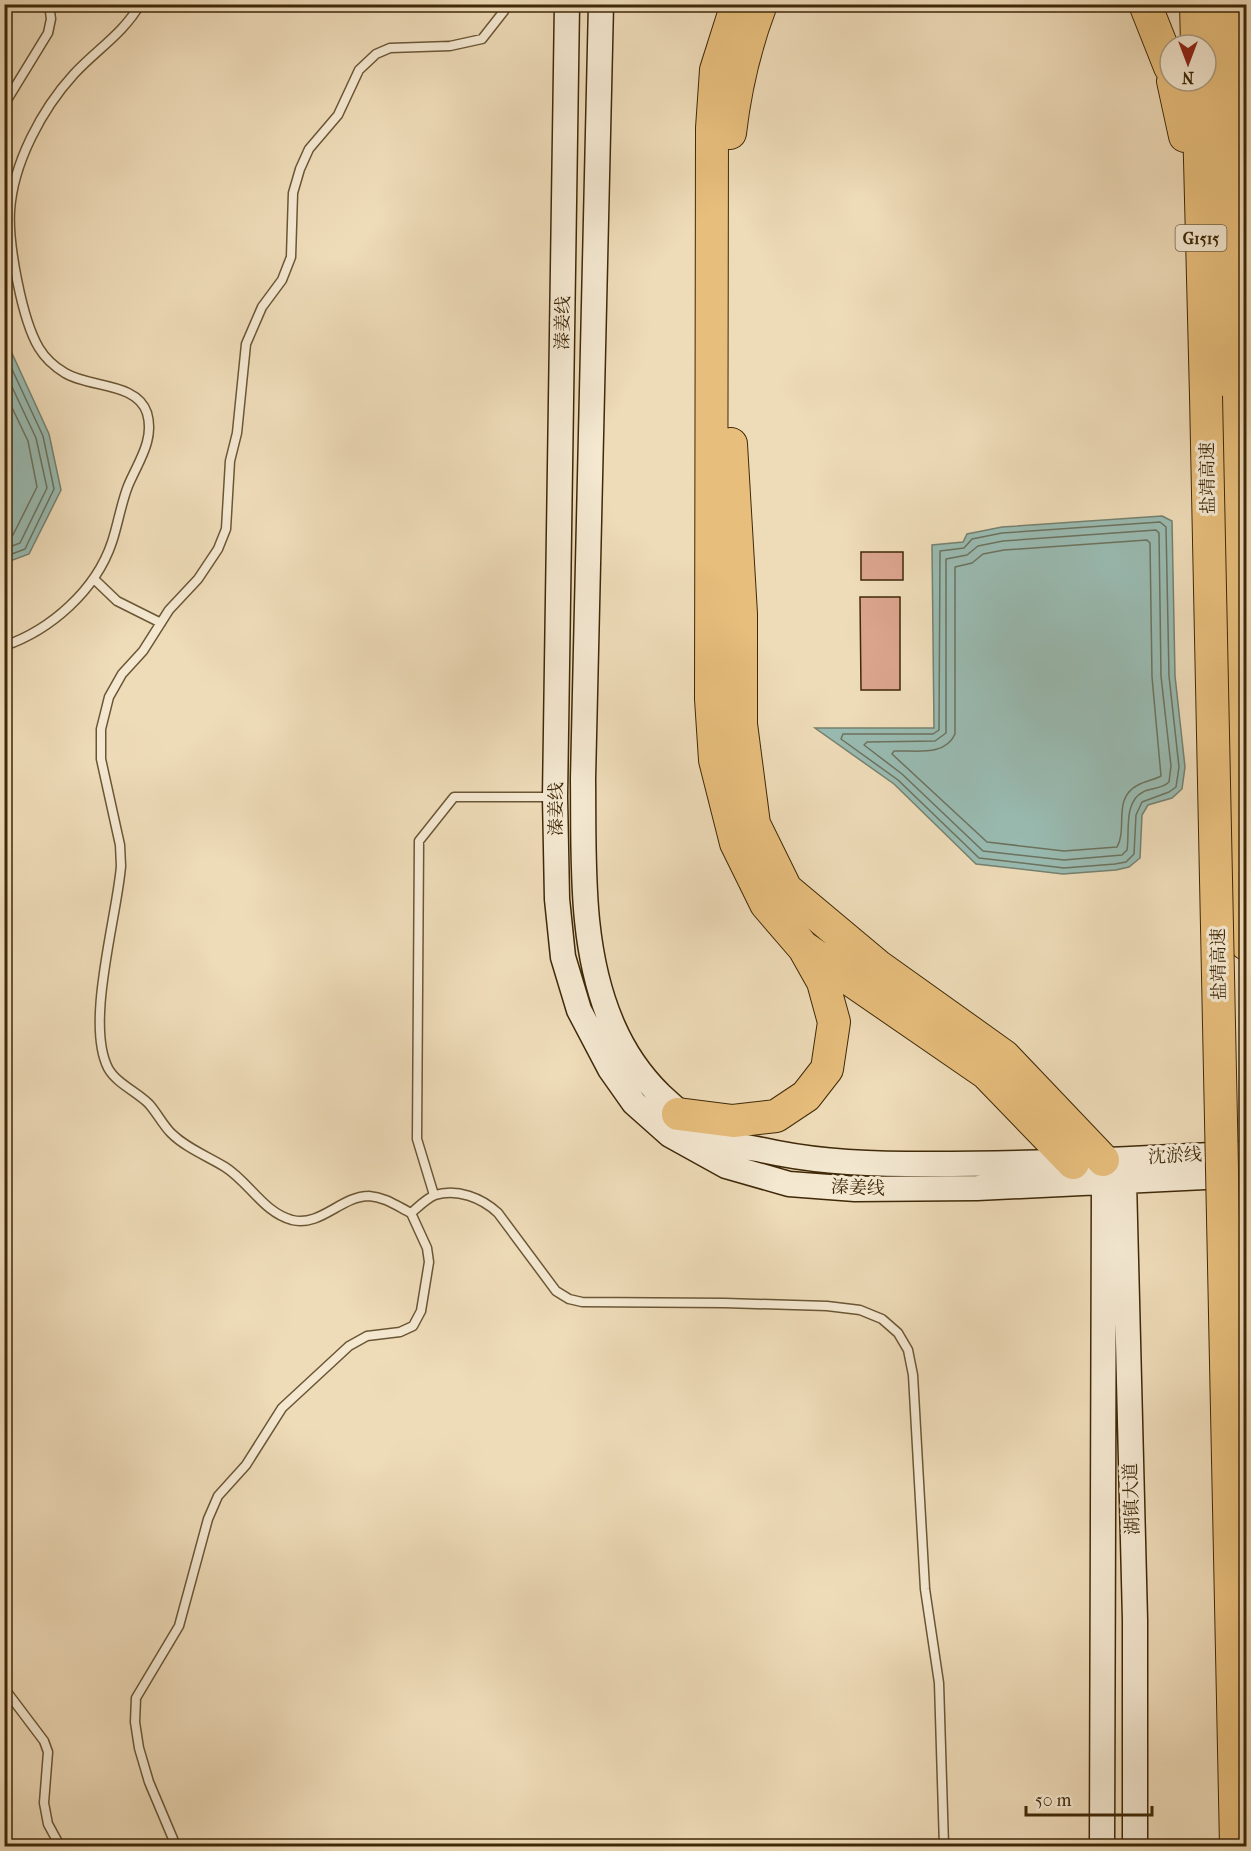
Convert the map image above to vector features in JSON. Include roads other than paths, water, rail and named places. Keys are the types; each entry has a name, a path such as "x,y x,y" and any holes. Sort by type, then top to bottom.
{"highway":[{"path":"678,1114 734,1121 776,1116 806,1096 827,1069 834,1022 823,982 802,947 765,904 736,843 715,760 711,699 712,128 716,70 737,4"},
{"path":"761,4 751,31 738,86 730,132 727,184 732,480 741,614 741,724 754,824 786,889 878,966 1004,1056 1101,1172"},
{"path":"1145,4 1158,37"},
{"path":"1196,4 1197,33"},
{"name":"盐靖高速","path":"1223,4 1221,398 1236,1846"},
{"path":"1176,93 1185,137 1202,284"},
{"name":"盐靖高速","path":"1198,93 1202,284 1221,398 1246,944"},
{"path":"802,947 986,1073 1101,1172"}],"main road":[{"name":"溱姜线","path":"567,4 555,797 558,911 563,957 579,1010 610,1069 634,1103 670,1135 726,1166 789,1184 855,1189 1101,1172"},
{"name":"溱姜线","path":"601,4 583,779 585,898 592,955 613,1026 639,1071 678,1114 732,1144 792,1157 853,1164 1101,1172"},
{"name":"沈淤线","path":"1101,1172 1246,1153"},
{"name":"沈淤线","path":"1101,1172 1246,1174"},
{"name":"湖镇大道","path":"1101,1172 1102,1846"},
{"name":"湖镇大道","path":"1101,1172 1135,1620 1135,1846"}],"lane":[{"path":"4,105 48,33 51,19 49,4"},
{"path":"4,646 38,631 94,579 112,543 120,506 147,444 147,413 140,400 127,392 89,383 66,374 38,347 13,264 7,210 26,150 49,109 73,75 121,27 140,4"},
{"path":"176,1846 149,1782 135,1722 136,1698 179,1626 208,1519 218,1496 246,1465 282,1408 349,1346 367,1336 400,1332 413,1326 421,1311 429,1263 427,1248 411,1213 385,1199 368,1196 348,1200 309,1220 291,1219 265,1204 228,1169 187,1146 170,1132 149,1104 109,1070 105,1058 101,1005 121,866 120,845 101,759 101,729 109,697 122,674 143,651 161,623 218,549 226,529 230,461 237,433 246,344 262,307 282,280 291,258 293,193 309,149 338,115 359,70 376,54 390,48 450,46 482,39 504,11 506,4"},
{"path":"94,579 117,601 161,623"},
{"path":"434,1195 417,1138 419,841 454,797 555,797"},
{"path":"411,1213 434,1195 473,1196 487,1203 498,1213 556,1291 569,1299 630,1304 725,1303 827,1306 860,1310 882,1319 898,1333 908,1350 913,1376 924,1589 939,1683 944,1846"},
{"path":"4,1688 44,1741 48,1752 44,1803 48,1824 60,1846"}],"water":[{"path":"5,338 49,434 61,490 29,554 5,563"},
{"path":"1162,516 1172,521 1175,676 1185,767 1182,789 1172,798 1148,805 1142,815 1140,858 1129,867 1063,874 976,864 894,784 815,728 934,728 932,545 963,542 967,534 1002,527"}]}
